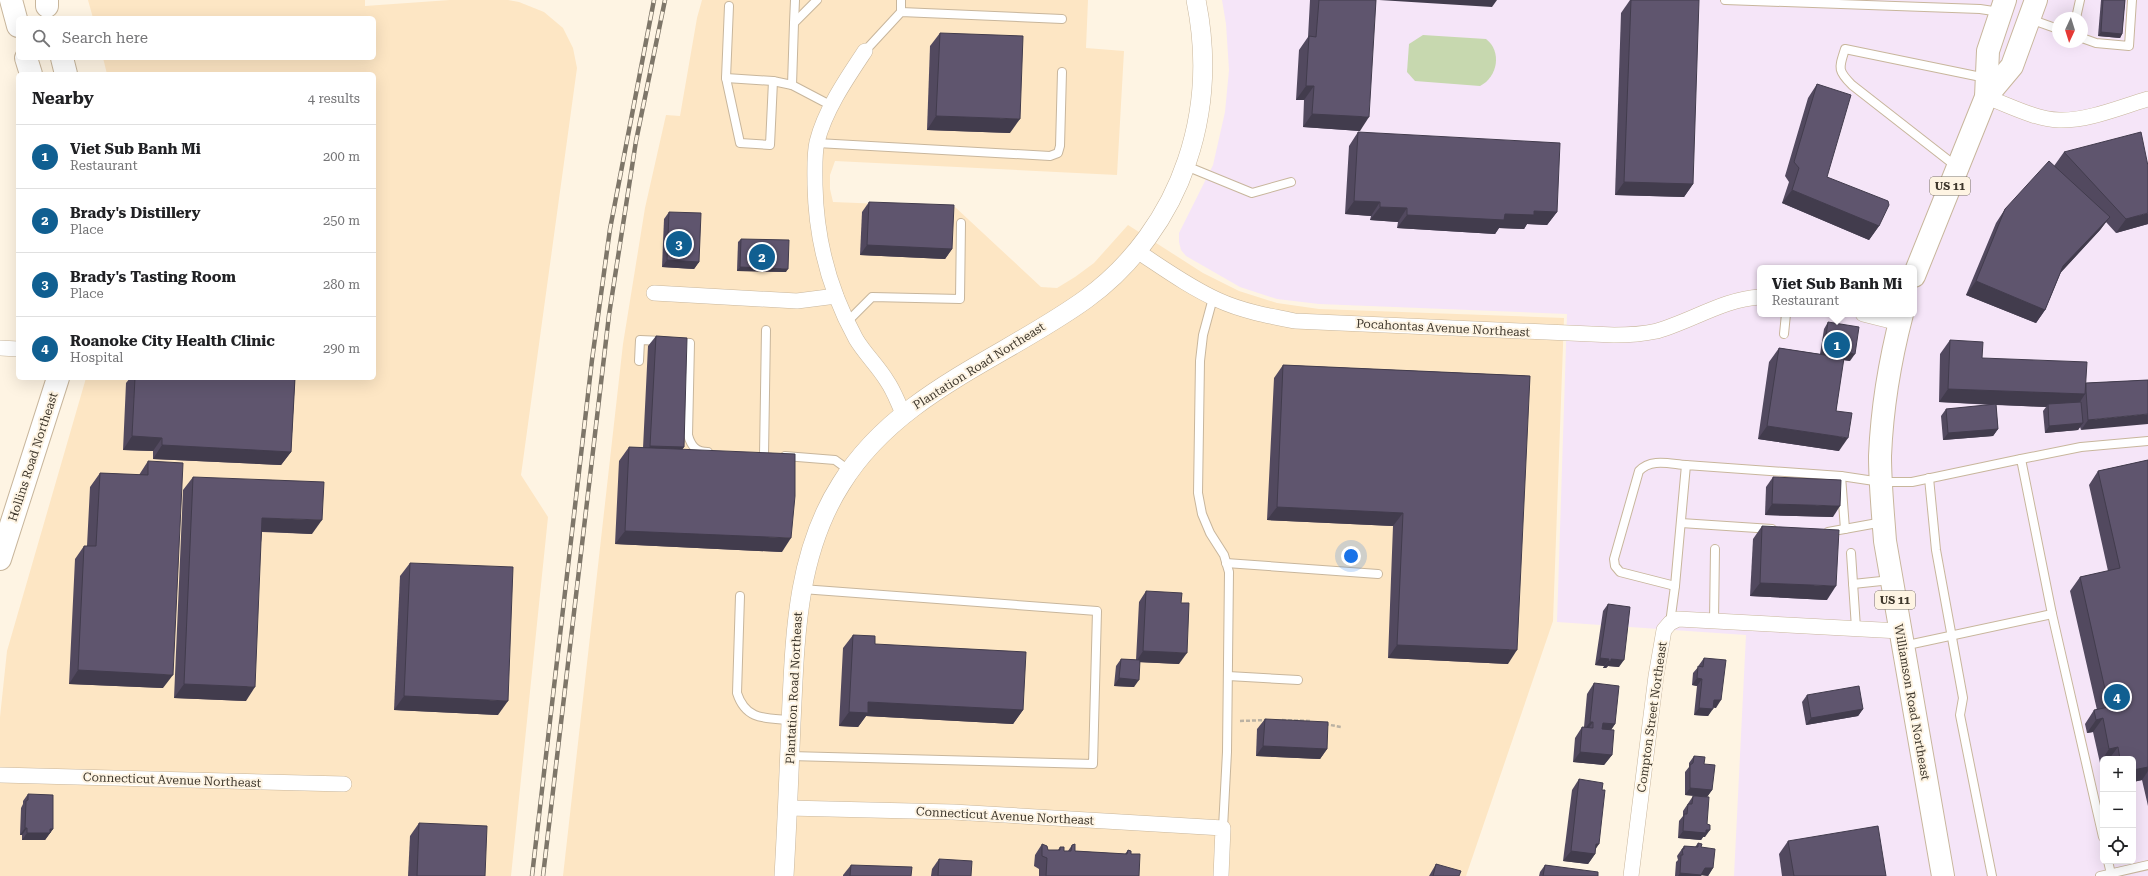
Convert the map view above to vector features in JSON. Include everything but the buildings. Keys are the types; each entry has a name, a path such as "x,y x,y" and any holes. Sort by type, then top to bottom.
{"main road":[{"path":"11,0 16,19"},
{"name":"US 11","path":"1917,269 1958,168 1986,88 1988,51 2003,6"},
{"name":"US 11","path":"1986,88 2012,66 2033,9"},
{"path":"27,60 30,72"},
{"path":"62,60 66,72"},
{"name":"Williamson Road Northeast","path":"1900,318 1884,407 1880,456 1884,522 1901,638 1943,876"},
{"name":"Hollins Road Northeast","path":"0,558 57,380"}],"street":[{"name":"Plantation Road Northeast","path":"784,876 794,646 801,589 810,552 823,517 850,471 880,435 904,413 941,388 1087,298 1125,265 1157,224 1171,200 1186,166 1195,139 1204,74 1202,36 1196,0"},
{"path":"865,51 847,77 832,106 817,143 815,174 816,214 822,253 836,296 857,340 887,381 904,413"},
{"path":"1986,88 2039,116 2058,120 2077,119 2148,99"},
{"name":"Pocahontas Avenue Northeast","path":"1137,251 1214,298 1252,312 1295,322 1614,336 1636,335 1658,330 1730,303 1757,298"},
{"path":"654,293 797,301 836,296"},
{"path":"0,348 16,349"},
{"path":"1670,623 1678,619 1856,628 1901,638"},
{"name":"Compton Street Northeast","path":"1631,876 1656,676 1664,630 1670,623"},
{"name":"Connecticut Avenue Northeast","path":"0,775 344,784"},
{"name":"Connecticut Avenue Northeast","path":"788,808 953,812 1223,828"},
{"path":"1221,876 1223,828"}],"lane":[{"path":"792,85 795,0"},
{"path":"794,23 817,0"},
{"path":"865,51 901,12 901,0"},
{"path":"1724,0 1980,9 2003,6"},
{"path":"2077,12 2080,0"},
{"path":"2088,40 2129,46 2132,0"},
{"path":"729,6 726,78 740,143 770,145 773,81"},
{"path":"2033,9 2052,24"},
{"path":"901,12 1062,19"},
{"path":"1958,168 1852,85 1842,75 1840,69 1845,50 1986,88"},
{"path":"817,143 1050,156 1058,154 1060,146 1062,72"},
{"path":"726,78 773,81 792,85 832,106"},
{"path":"1186,166 1252,193 1291,182"},
{"path":"848,321 872,297 960,299 961,223"},
{"path":"1214,298 1204,335 1200,361 1198,493 1202,514 1229,572 1227,722 1223,828"},
{"path":"1784,334 1786,317"},
{"path":"766,330 767,455 835,460 850,471"},
{"path":"639,361 640,340 690,343 688,435 690,444 703,452 717,452"},
{"path":"1675,586 1620,572 1615,566 1614,559 1638,471 1644,465 1653,462 1841,476 1881,482 1912,482 2081,447 2148,441"},
{"path":"2021,459 2052,614 2101,828"},
{"path":"1670,623 1675,586 1686,465"},
{"path":"1841,476 1845,528"},
{"path":"1929,478 1936,550 1963,698 1960,715 1992,876"},
{"path":"1819,531 1884,522"},
{"path":"1681,523 1780,529"},
{"path":"1714,621 1715,549"},
{"path":"1851,553 1856,628"},
{"path":"1226,563 1378,574"},
{"path":"1853,584 1892,580"},
{"path":"790,756 1093,764 1097,611 801,589"},
{"path":"740,596 737,693 740,705 757,717 791,720"},
{"path":"1901,638 1952,635 2052,614"},
{"path":"1228,676 1298,680"},
{"path":"2109,864 2111,874"},
{"path":"2100,876 2148,866"}],"path":[{"path":"1227,722 1272,720"},
{"path":"1280,720 1316,722"},
{"path":"1322,723 1341,727"}],"shaded area":[{"path":"88,0 365,0 365,6 450,0 508,0 519,2 544,12 563,28 573,48 577,68 521,475 548,517 511,876 0,876 0,717 7,651 85,380 376,380 376,72 106,72 104,60 376,60 376,16 92,16"},
{"path":"702,0 1088,0 1086,48 1124,51 1117,175 835,161 830,175 830,189 833,202 955,207 1041,287 1057,288 1075,277 1094,263 1128,225 1203,273 1239,291 1277,303 1319,309 1564,318 1553,621 1466,876 563,876 623,344 645,208 666,115 680,116 697,18"},
{"path":"1222,0 2148,0 2148,876 1734,876 1746,635 1557,622 1567,314 1319,304 1277,299 1240,287 1186,256 1181,250 1179,233 1213,165 1225,112 1229,70 1226,24"}],"green space":[{"path":"1423,35 1486,39 1491,44 1496,57 1496,64 1491,77 1480,86 1415,81 1407,72 1409,44"}],"railway":[{"path":"532,876 592,360 610,229 654,0"},
{"path":"543,876 609,315 636,141 665,0"}],"place":[{"name":"Brady's Tasting Room","path":"679,244"},
{"name":"Brady's Distillery","path":"762,257"},
{"name":"Viet Sub Banh Mi","path":"1837,345"},
{"name":"Roanoke City Health Clinic","path":"2117,697"}]}
